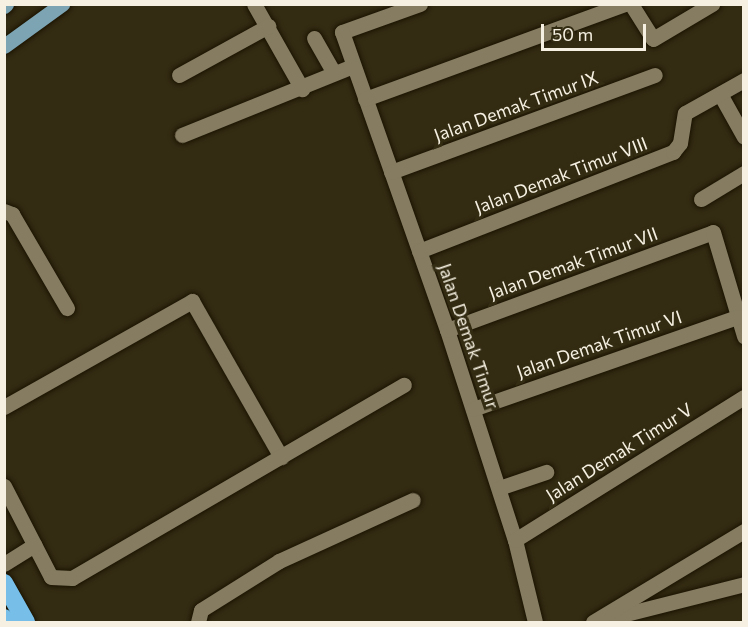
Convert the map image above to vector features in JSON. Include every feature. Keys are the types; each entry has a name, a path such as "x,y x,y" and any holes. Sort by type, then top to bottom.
{"highway":[{"path":"4,583 26,622"},
{"path":"4,618 7,622"}],"main road":[{"path":"4,46 62,4"}],"street":[{"path":"254,4 302,89"},
{"name":"Jalan Demak Timur","path":"420,4 344,30 353,66 420,251 499,488 536,622"},
{"path":"365,99 624,4"},
{"path":"631,4 653,39 712,4"},
{"path":"179,75 268,26"},
{"path":"314,38 334,73"},
{"path":"182,135 302,89 353,66"},
{"name":"Jalan Demak Timur IX","path":"391,172 655,75"},
{"path":"744,80 720,94 744,136"},
{"name":"Jalan Demak Timur VIII","path":"420,251 673,152 688,110 720,94"},
{"path":"701,199 744,173"},
{"path":"4,211 12,213 67,308"},
{"name":"Jalan Demak Timur VII","path":"447,330 713,232 738,290"},
{"path":"738,290 737,317 744,336"},
{"path":"4,407 192,302 281,457"},
{"name":"Jalan Demak Timur VI","path":"473,409 737,317"},
{"path":"4,486 36,544 51,577 72,578 404,385"},
{"name":"Jalan Demak Timur V","path":"515,540 744,397"},
{"path":"499,488 546,472"},
{"path":"198,622 201,610 279,561 413,500"},
{"path":"594,622 744,531"},
{"path":"4,564 36,544"},
{"path":"594,622 744,584"}]}
